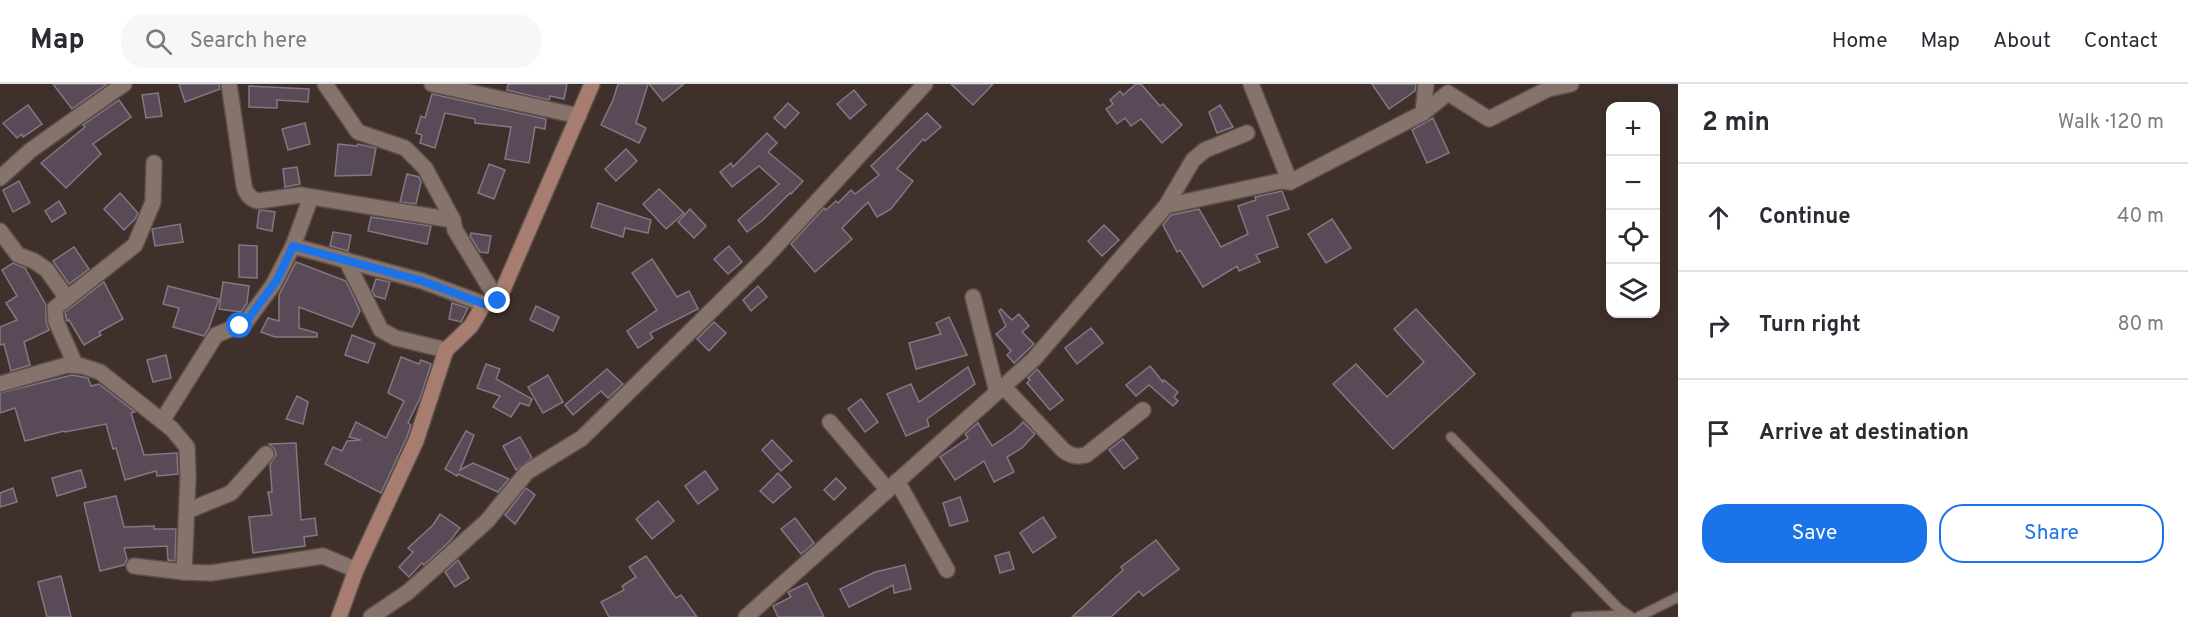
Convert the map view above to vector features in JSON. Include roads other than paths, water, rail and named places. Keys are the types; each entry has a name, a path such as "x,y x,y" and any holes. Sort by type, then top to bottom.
{"street":[{"path":"0,177 31,150 124,84"},
{"path":"229,84 244,186 248,196 258,201 300,195 311,196 453,220"},
{"path":"325,84 358,132 405,148 425,168 453,220 455,230 491,303"},
{"path":"432,84 579,116"},
{"path":"339,617 356,570 416,441 446,350 491,303 592,84"},
{"path":"372,617 408,592 487,521 527,472 582,438 765,258 925,84"},
{"path":"1251,84 1290,182"},
{"path":"1423,113 1426,84"},
{"path":"1166,206 1281,181 1290,182 1423,113 1448,93 1489,119 1548,89 1566,85"},
{"path":"746,617 1035,358 1166,206 1193,160 1205,150 1247,133"},
{"path":"79,365 54,314 55,308 66,297 135,245 153,202 154,163"},
{"path":"162,421 216,335 245,323 277,280 293,246 311,196"},
{"path":"0,231 18,255 34,261 46,270 66,297"},
{"path":"293,246 422,281 491,303"},
{"path":"346,260 381,330 396,338 446,350"},
{"path":"973,297 1000,389 1069,455 1078,457 1086,455 1143,410"},
{"path":"0,384 67,365 79,365 98,371 172,429 187,447 184,572"},
{"path":"830,422 892,485 946,570"},
{"path":"187,511 231,493 266,454"},
{"path":"134,566 217,573 323,556 356,570"}],"lane":[{"path":"1451,437 1619,609 1629,616"},
{"path":"1638,617 1678,597"},
{"path":"1576,617 1629,616"}]}
